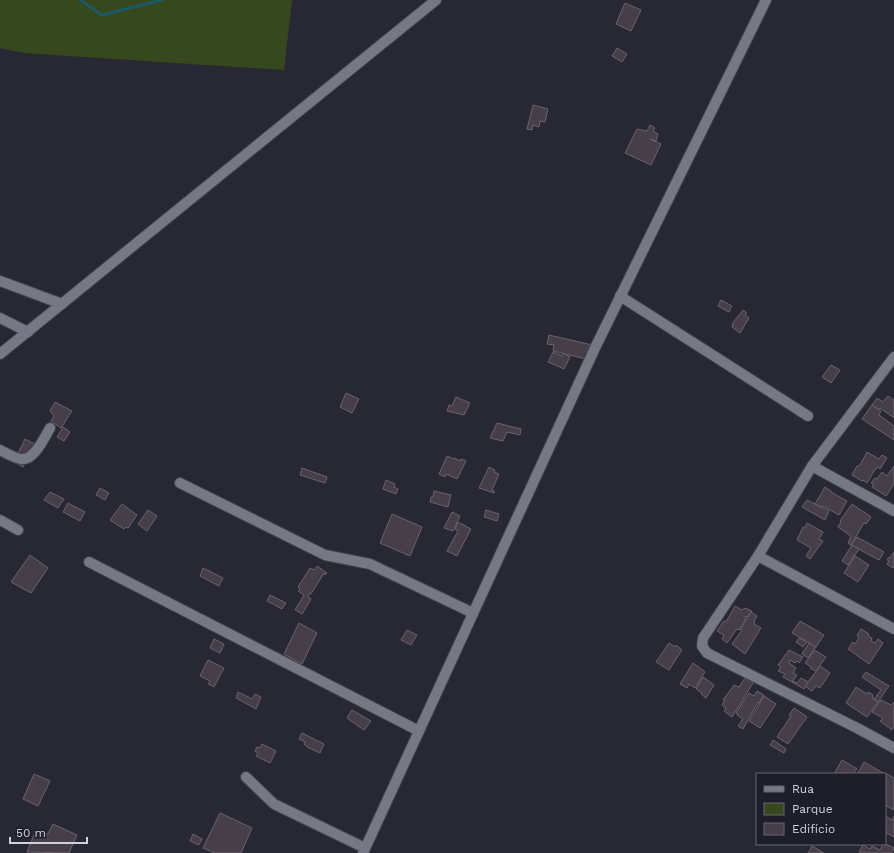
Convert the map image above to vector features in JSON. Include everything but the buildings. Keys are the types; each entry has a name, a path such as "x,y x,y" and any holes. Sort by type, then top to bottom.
{"street":[{"path":"0,354 436,0"},
{"path":"246,777 274,804 364,851 595,348 766,0"},
{"path":"0,281 62,304"},
{"path":"620,296 808,416"},
{"path":"0,318 28,332"},
{"path":"894,357 812,466 758,556 703,638 702,646 706,653 894,748"},
{"path":"0,450 19,459 26,460 33,456 50,428"},
{"path":"812,466 894,511"},
{"path":"180,483 325,555 370,564 473,613"},
{"path":"0,520 18,530"},
{"path":"758,556 894,629"},
{"path":"89,562 419,731"}],"green space":[{"path":"0,0 292,0 284,70 24,53 0,48"}],"waterway":[{"path":"80,0 102,15 162,0"}]}
